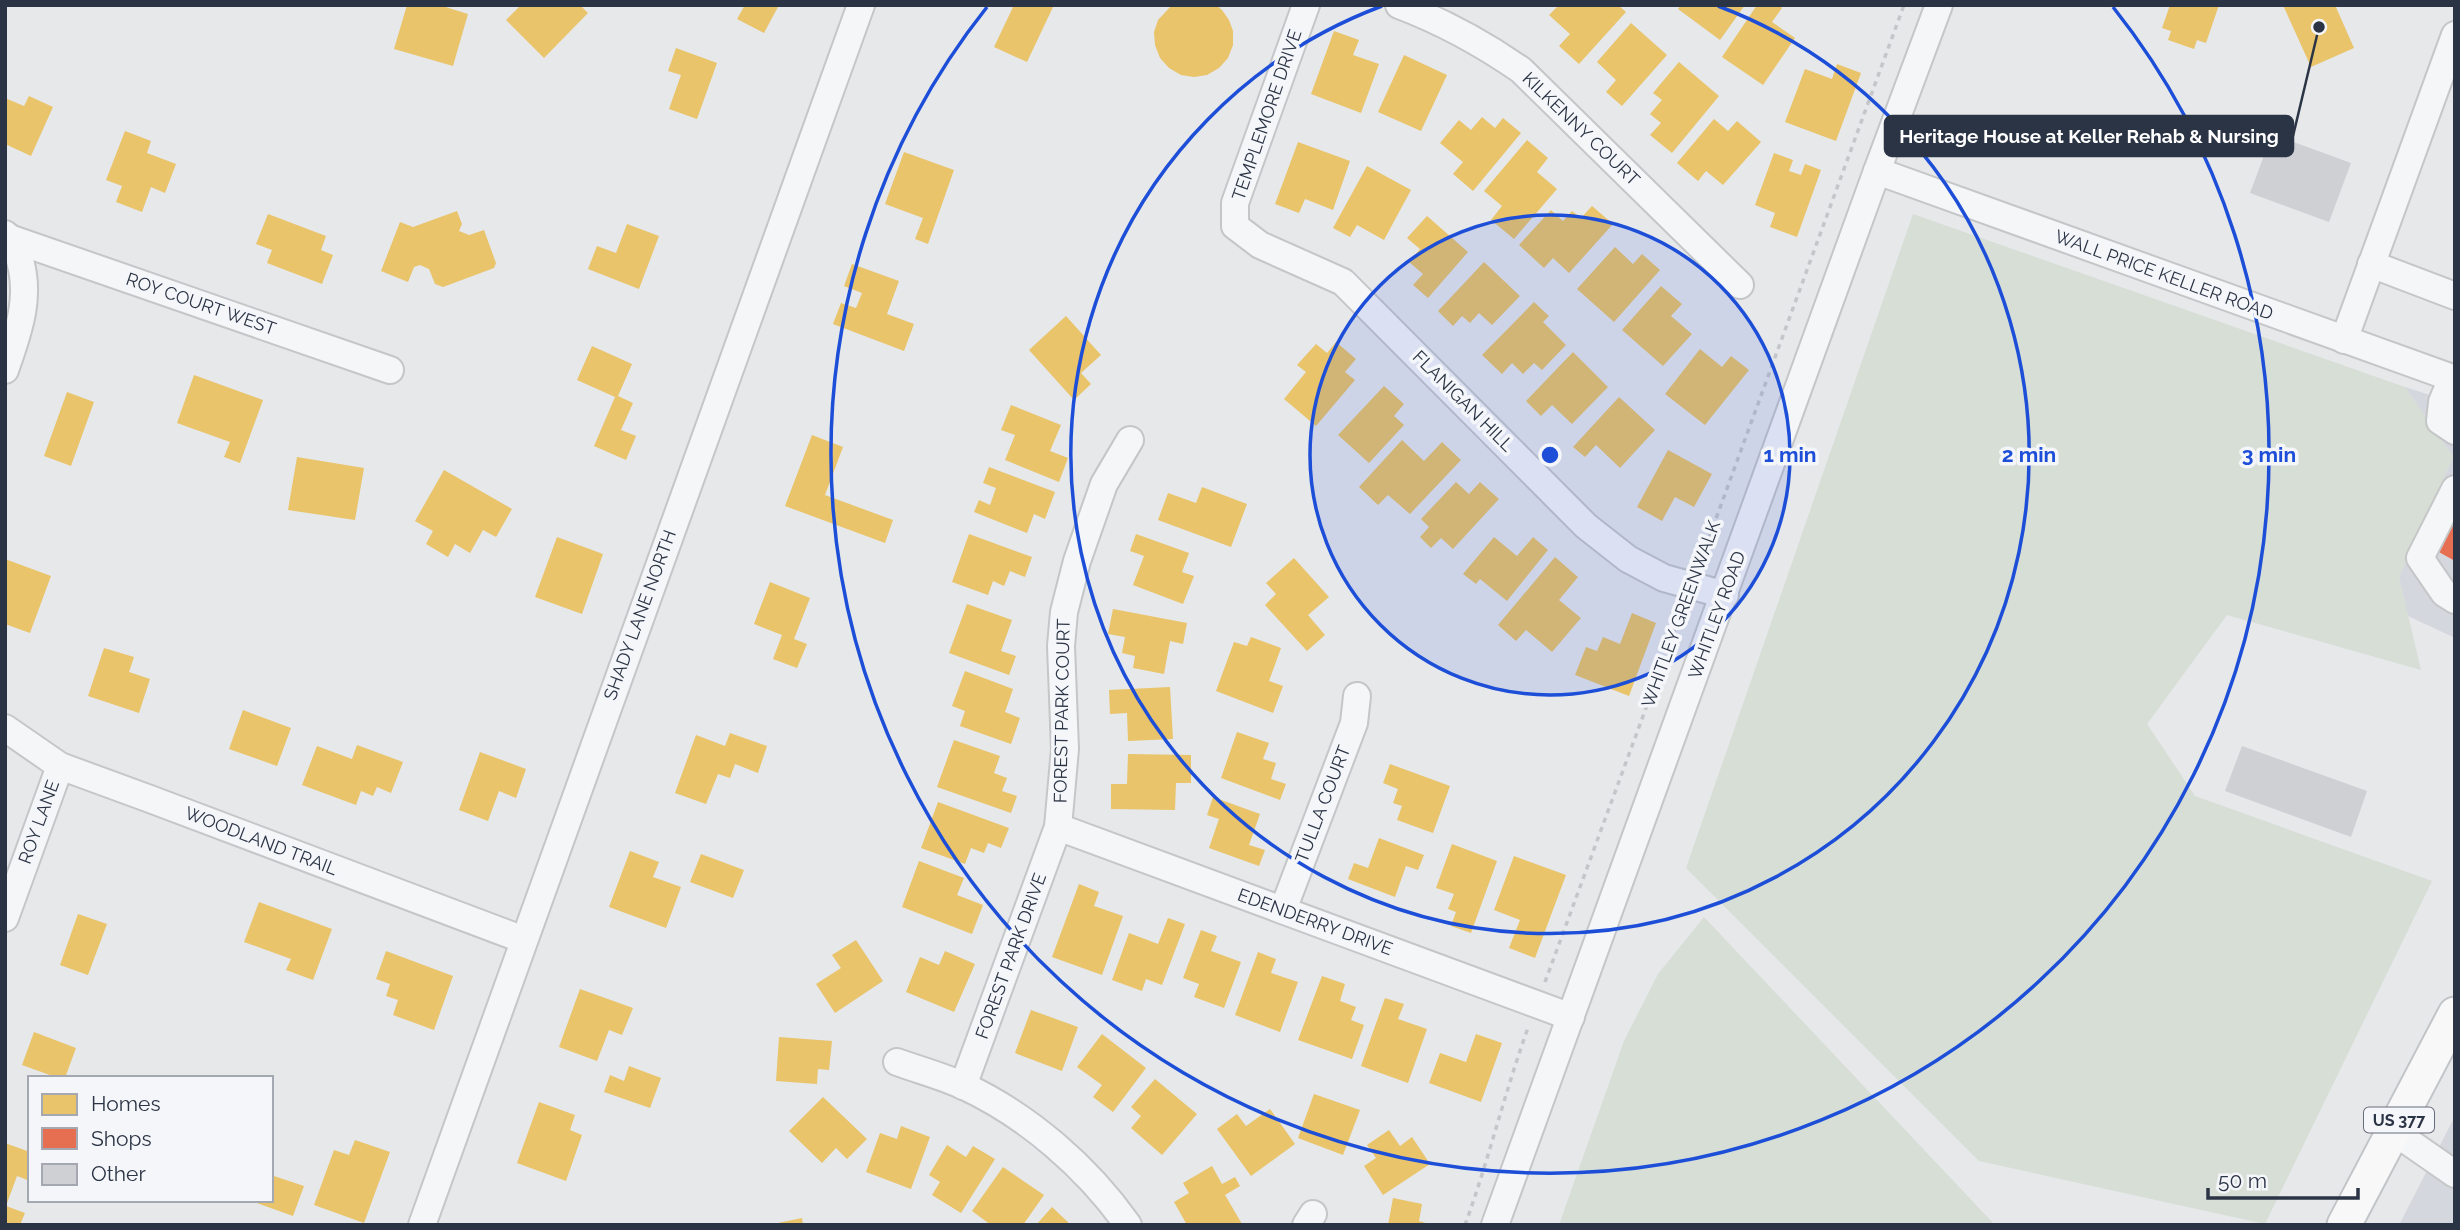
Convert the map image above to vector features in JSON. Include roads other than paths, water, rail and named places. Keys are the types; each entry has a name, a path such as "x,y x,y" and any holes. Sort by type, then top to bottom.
{"main road":[{"name":"US 377","path":"2343,1225 2455,1014"}],"street":[{"name":"SHADY LANE NORTH","path":"422,1225 861,5"},
{"name":"TEMPLEMORE DRIVE","path":"1235,226 1235,203 1306,5"},
{"name":"KILKENNY COURT","path":"1399,5 1437,19 1481,43 1521,70 1740,285"},
{"name":"WHITLEY ROAD","path":"1495,1225 1939,5"},
{"path":"2344,340 2455,35"},
{"name":"WALL PRICE KELLER ROAD","path":"1877,171 2453,379"},
{"name":"FLANIGAN HILL","path":"1235,226 1260,245 1343,282 1586,526 1628,559 1664,578 1725,595"},
{"path":"5,370 23,312 24,269 8,236"},
{"name":"ROY COURT WEST","path":"8,236 390,370"},
{"path":"2371,264 2455,296"},
{"path":"2453,379 2442,402 2440,421 2455,430"},
{"name":"FOREST PARK COURT","path":"1058,827 1065,749 1061,646 1064,612 1077,561 1104,484 1130,440"},
{"path":"2455,489 2420,558 2444,593 2455,600"},
{"name":"TULLA COURT","path":"1283,911 1354,723 1357,696"},
{"name":"WOODLAND TRAIL","path":"5,728 60,766 524,940"},
{"name":"ROY LANE","path":"5,918 60,766"},
{"name":"EDENDERRY DRIVE","path":"1058,827 1572,1017"},
{"name":"FOREST PARK DRIVE","path":"964,1086 1058,827"},
{"path":"897,1062 964,1086 1025,1121 1062,1151 1128,1225"},
{"path":"2393,1131 2455,1174"}],"place":[{"name":"Heritage House at Keller Rehab & Nursing","path":"2319,27"}]}
